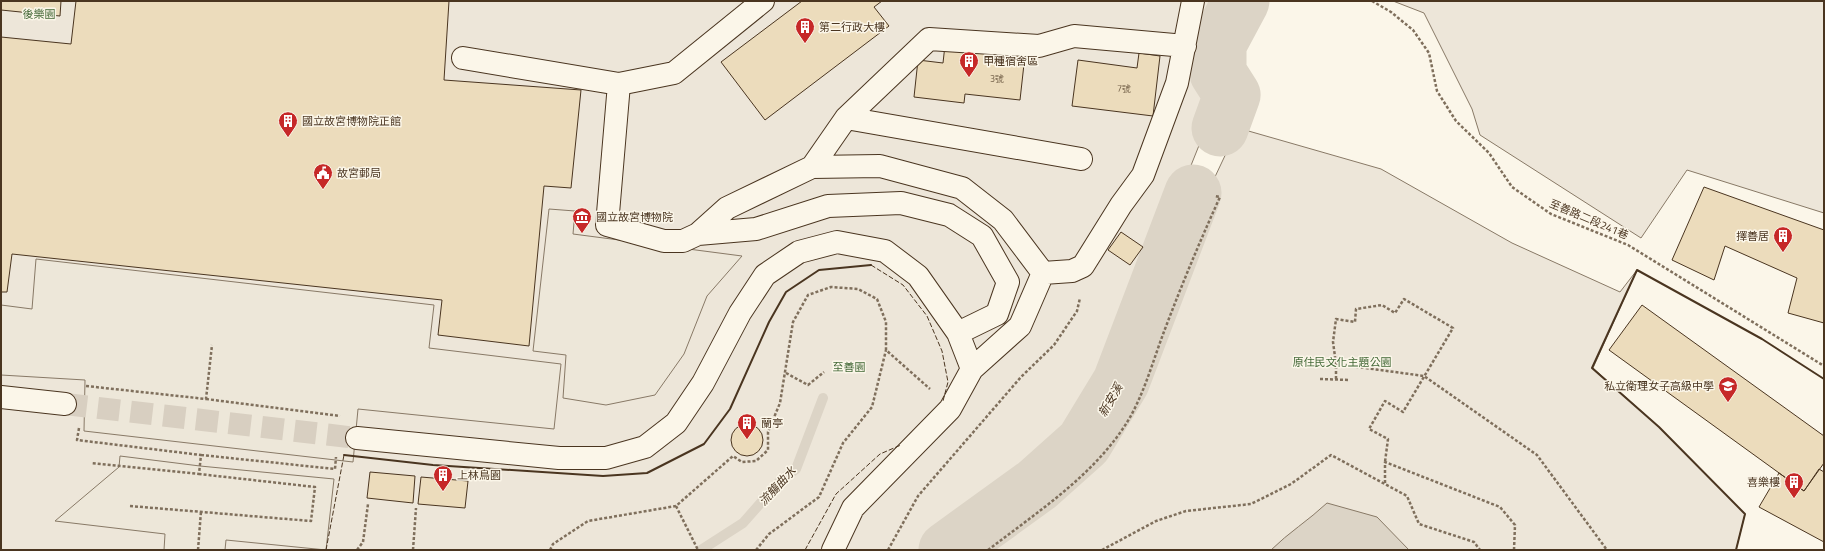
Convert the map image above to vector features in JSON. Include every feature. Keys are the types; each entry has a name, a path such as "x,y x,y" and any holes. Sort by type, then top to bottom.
{"lane":[{"path":"463,58 619,84 674,72 762,1"},
{"path":"1043,273 1072,271 1083,266 1121,205 1143,175 1177,83 1193,1"},
{"path":"812,168 846,118 929,39 1039,46 1074,36 1185,46"},
{"path":"619,84 607,225 664,241 683,241 698,234 728,208 812,168 880,166 962,188 1003,220 1043,273"},
{"path":"846,118 1081,159"},
{"path":"698,234 756,229 828,206 900,204 949,215 982,236 1008,282 997,314 958,333"},
{"path":"357,438 559,458 606,458 645,447 676,423 703,383 740,313 766,275 799,252 837,242 885,251 918,276 958,333 972,369"},
{"path":"833,550 853,508 950,409 972,369 1020,326 1043,273"},
{"path":"1,397 66,404"}],"path":[{"name":"至善路二段241巷","path":"1372,1 1391,12 1413,30 1429,53 1437,91 1452,115 1456,121 1489,153 1512,187 1551,214 1628,245 1824,366"},
{"path":"988,550 1085,473 1108,448 1125,426 1142,389 1188,268 1220,197 1215,196"},
{"path":"888,550 918,496 1021,377 1054,345 1077,312 1080,285 1072,271"},
{"path":"550,550 553,544 588,521 676,506 733,456 742,462 756,461 768,450 768,432 780,403 793,322 808,296 831,287 858,289 877,299 886,322 886,350 872,407 843,443 819,497 769,534 756,550"},
{"path":"1336,380 1334,342 1336,320 1355,322 1356,309 1382,305 1395,313 1404,299 1453,328 1403,412 1385,401 1369,429 1388,439 1385,462 1385,483"},
{"path":"206,399 212,345"},
{"path":"886,350 931,390"},
{"path":"1336,364 1424,376 1537,454 1607,550"},
{"path":"786,373 808,385 824,372"},
{"path":"1320,379 1349,380"},
{"path":"82,390 83,386 206,399 340,416 340,424"},
{"path":"79,424 77,440 200,455 335,469 337,454"},
{"path":"199,474 200,455"},
{"path":"1102,550 1156,520 1186,511 1251,504 1292,484 1331,455 1407,496 1419,524 1474,542 1480,550"},
{"path":"1385,462 1500,507 1515,525 1514,550"},
{"path":"91,463 315,487 310,521 130,506"},
{"path":"357,550 362,542 368,504"},
{"path":"676,506 698,550"},
{"path":"413,550 416,508"},
{"path":"198,550 202,511"}],"green space":[{"name":"國立故宮博物院","path":"1,1 1219,1 1196,68 1214,108 1113,360 1071,428 947,524 925,550 1,550"},
{"path":"1393,1 1824,1 1824,213 1687,170 1641,238 1480,135 1472,109 1424,13"},
{"name":"原住民文化主題公園","path":"1238,128 1381,169 1512,243 1620,292 1637,270 1593,368 1659,427 1745,514 1736,550 970,550 986,536 1086,463 1129,396 1189,232"}],"shaded area":[{"path":"549,209 575,211 573,234 742,256 707,296 684,354 655,395 606,405 563,398 566,355 533,351"},
{"path":"36,259 434,305 429,348 561,364 554,429 358,409 353,462 84,431 85,380 1,375 1,305 32,309"},
{"path":"120,456 200,466 334,479 326,550 226,540 225,550 164,550 165,534 55,521 119,467"},
{"path":"1327,503 1377,517 1409,550 1271,550"}],"building":[{"path":"1,1 61,1 60,16 1,10"},
{"name":"國立故宮博物院正館","path":"76,1 449,1 444,80 581,90 571,188 544,186 529,346 438,335 442,300 12,254 7,292 1,292 1,37 71,44"},
{"name":"第二行政大樓","path":"802,1 882,1 874,7 889,26 765,120 721,62"},
{"name":"甲種宿舍區","path":"945,45 1025,55 1020,100 965,94 964,103 914,97 918,60 943,63"},
{"path":"1139,53 1160,56 1153,116 1072,106 1078,60 1137,68"},
{"name":"擇善居","path":"1704,187 1824,230 1824,323 1788,313 1797,278 1725,246 1714,280 1672,260"},
{"path":"1121,232 1143,247 1130,265 1108,250"},
{"path":"1642,305 1824,436 1824,463 1804,491 1609,350"},
{"name":"蘭亭","path":"747,424 753,425 760,431 763,440 762,446 756,453 747,456 741,455 734,449 731,440 732,434 738,427"},
{"name":"喜樂樓","path":"1819,469 1824,472 1824,542 1759,507 1779,473 1804,491"},
{"path":"370,472 415,476 413,503 367,498"},
{"name":"上林鳥園","path":"421,477 468,481 465,508 418,504"}],"waterway":[{"name":"新安溪","path":"1220,128 1232,95 1218,73 1218,44 1241,1"},
{"name":"新安溪","path":"947,550 1037,485 1084,443 1121,382 1193,193"},
{"name":"流觴曲水","path":"701,550 743,523 780,481 796,469 823,398"}],"tunnel":[{"path":"65,404 357,438"}],"fence":[{"path":"871,265 903,285 927,316 942,351 948,382 943,401"},
{"path":"805,550 836,494 880,454 901,445"},
{"path":"326,550 344,455"}],"wall":[{"path":"344,455 433,465 603,476 647,473 704,444 730,409 769,322 786,292 819,270 871,265"},
{"path":"1736,550 1745,514 1659,427 1592,368 1637,270 1762,339 1824,379"}],"place":[{"name":"第二行政大樓","path":"805,44"},
{"name":"甲種宿舍區","path":"969,78"},
{"name":"國立故宮博物院正館","path":"288,138"},
{"name":"故宮郵局","path":"323,190"},
{"name":"國立故宮博物院","path":"582,234"},
{"name":"擇善居","path":"1783,253"},
{"name":"私立衛理女子高級中學","path":"1728,403"},
{"name":"蘭亭","path":"747,440"},
{"name":"上林鳥園","path":"443,492"},
{"name":"喜樂樓","path":"1794,499"}],"park label":[{"name":"後樂園","path":"39,14"},
{"name":"至善園","path":"849,367"}]}
